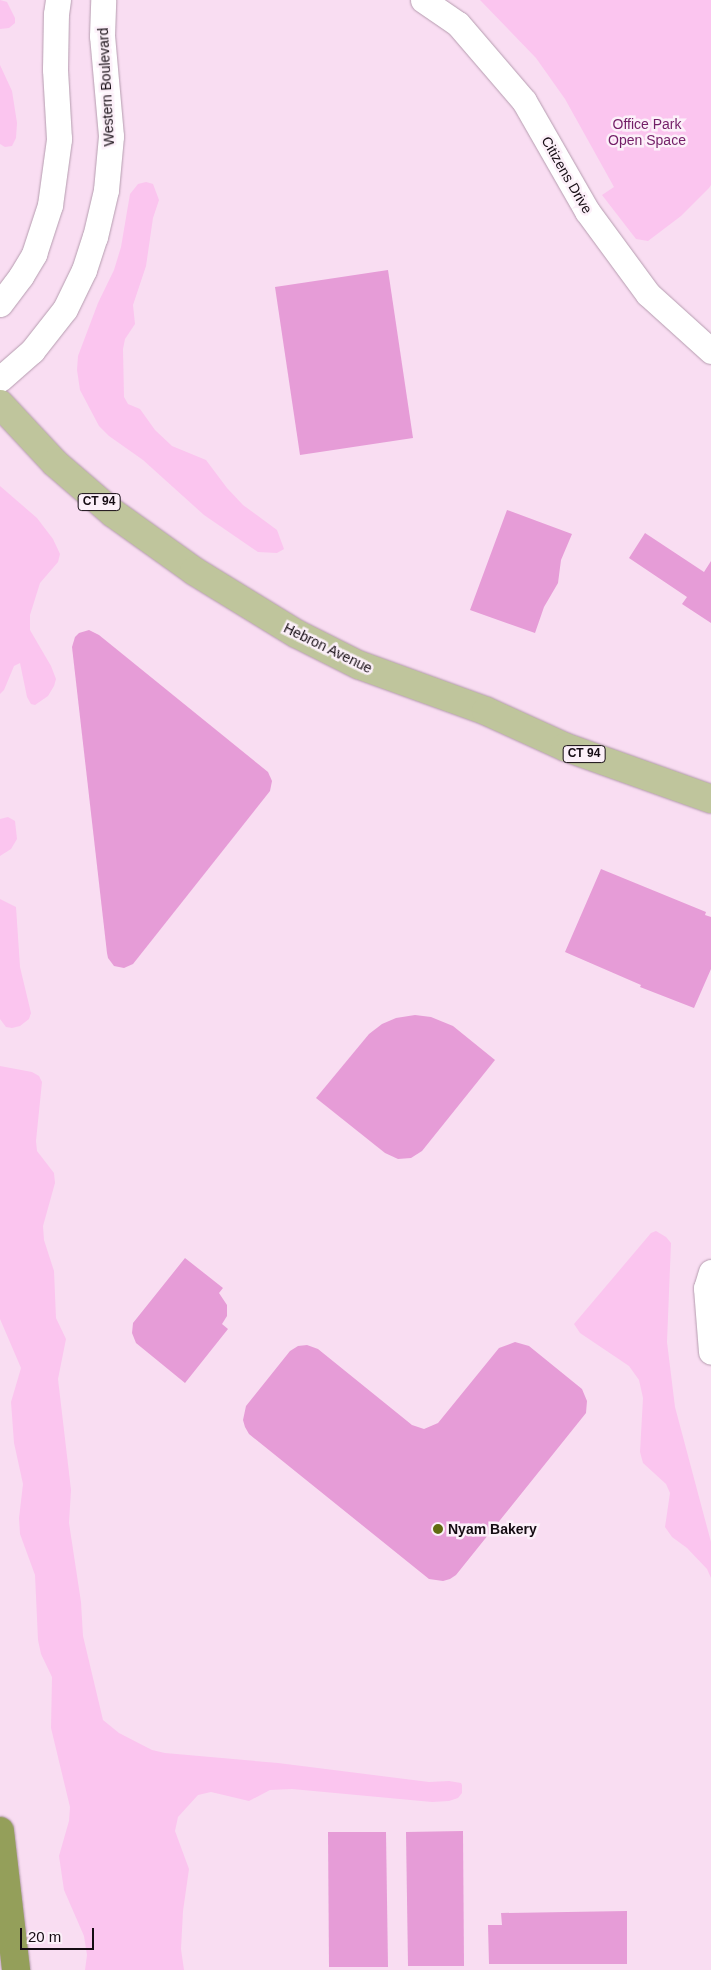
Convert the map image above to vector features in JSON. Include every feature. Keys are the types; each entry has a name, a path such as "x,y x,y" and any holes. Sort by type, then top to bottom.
{"highway":[{"path":"0,1831 16,1970"}],"main road":[{"name":"Hebron Avenue","path":"0,404 56,463 113,513 194,571 291,631 359,665 486,711 565,747 711,799"}],"street":[{"path":"0,304 21,276 34,254 50,205 59,139 55,69 58,0"},
{"name":"Western Boulevard","path":"0,379 32,351 65,309 81,278 95,236 106,190 111,136 108,75 102,36 102,0"},
{"name":"Citizens Drive","path":"423,0 458,24 524,101 587,212 642,286 711,351"},
{"path":"711,1272 706,1288 711,1352"}],"green space":[{"path":"0,0 7,2 15,18 15,23 9,28 0,29"},
{"name":"Office Park Open Space","path":"480,0 711,0 711,185 709,188 681,216 648,241 636,239 602,195 614,187 565,99 536,58"},
{"path":"0,65 12,91 17,123 16,138 12,146 5,147 0,144"},
{"path":"146,182 153,184 159,200 153,218 146,266 133,305 135,324 125,339 123,349 124,397 128,404 140,409 155,430 172,446 206,460 227,488 243,505 277,530 284,549 277,553 258,552 204,515 143,460 109,436 99,426 80,390 77,370 78,356 98,303 114,270 121,247 130,194 138,184"},
{"path":"0,486 37,518 53,539 60,554 58,562 40,583 30,615 30,630 51,666 56,679 48,696 35,705 31,704 27,697 20,663 14,666 4,690 0,694"},
{"path":"8,817 15,821 17,839 11,849 0,856 0,819"},
{"path":"0,899 16,907 20,967 31,1013 29,1019 20,1026 12,1028 6,1027 0,1019"},
{"path":"0,1066 32,1072 39,1076 42,1082 36,1141 37,1151 54,1173 55,1183 43,1226 44,1240 54,1271 56,1318 66,1339 58,1379 71,1490 69,1523 81,1602 83,1636 103,1720 119,1733 152,1750 165,1753 278,1763 429,1782 449,1781 461,1783 462,1785 462,1793 458,1798 449,1801 432,1802 292,1789 270,1790 249,1801 211,1792 198,1795 178,1817 175,1831 189,1869 183,1911 181,1949 184,1970 85,1970 87,1955 84,1936 64,1890 59,1856 69,1821 70,1807 51,1728 52,1677 41,1654 38,1640 35,1575 20,1534 19,1518 23,1484 14,1443 11,1402 21,1368 0,1319"},
{"path":"656,1231 666,1237 671,1243 667,1342 675,1407 711,1542 711,1578 707,1569 687,1548 672,1537 665,1527 670,1493 666,1484 643,1463 640,1452 643,1398 639,1380 629,1366 580,1333 574,1324 651,1233"}],"building":[{"path":"388,270 413,438 300,455 275,287"},
{"path":"507,510 572,534 561,560 558,583 544,607 535,633 470,610"},
{"path":"645,533 704,572 711,561 711,623 682,604 687,597 629,558"},
{"path":"89,630 99,635 268,772 272,781 270,791 133,964 124,968 114,966 107,953 72,647 75,637 79,633"},
{"path":"601,869 706,912 705,915 711,917 711,969 694,1008 640,987 641,985 565,952"},
{"path":"415,1015 431,1017 453,1026 495,1060 422,1151 411,1158 398,1159 385,1153 316,1098 369,1034 382,1024 396,1018"},
{"path":"185,1258 223,1288 219,1293 227,1305 227,1316 222,1324 228,1329 185,1383 136,1343 132,1333 133,1323"},
{"path":"515,1342 529,1346 582,1389 587,1401 586,1413 456,1575 450,1579 443,1581 429,1579 249,1434 245,1427 243,1420 246,1406 290,1351 298,1346 307,1345 318,1349 412,1425 424,1429 438,1423 499,1348"},
{"path":"463,1831 464,1966 408,1966 406,1832"},
{"path":"328,1832 386,1832 388,1967 329,1967"},
{"path":"627,1911 627,1964 489,1964 488,1925 502,1925 501,1913"}],"place":[{"name":"Nyam Bakery","path":"438,1529"}]}
